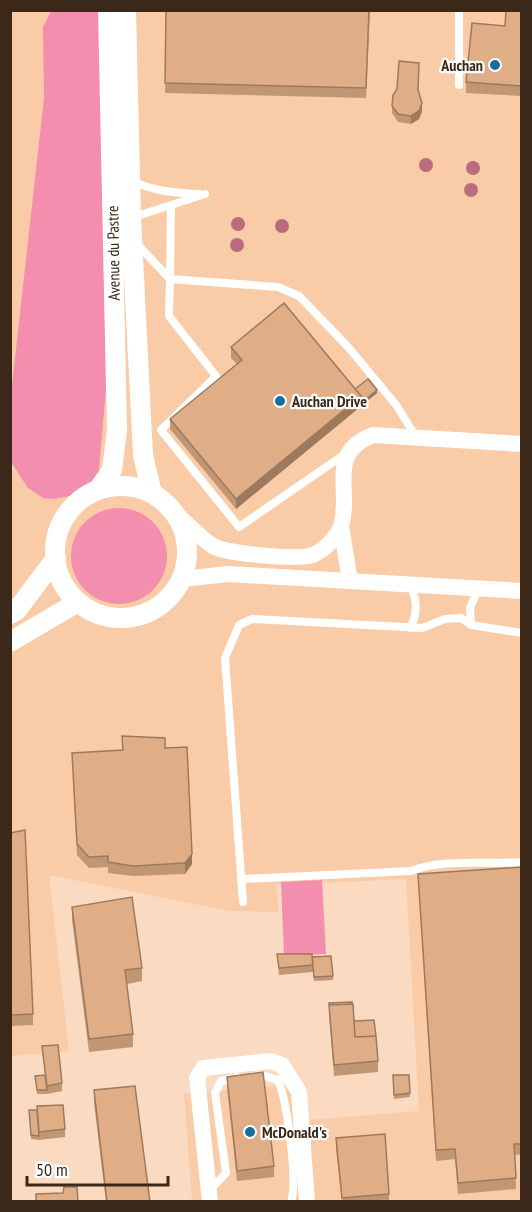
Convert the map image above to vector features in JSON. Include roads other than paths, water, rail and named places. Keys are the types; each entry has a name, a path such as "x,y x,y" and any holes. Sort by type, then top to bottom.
{"street":[{"name":"Avenue du Pastre","path":"97,491 112,470 117,430 108,10"},
{"name":"Avenue du Pastre","path":"126,10 130,218 143,455 152,493"},
{"path":"350,581 341,526 347,452 357,441 373,435 522,444"},
{"path":"175,513 188,543 182,579 161,605 138,616 126,618 100,614 78,602 60,577 56,558 58,532 66,515 82,499 97,491 119,486 152,493 175,513 214,548 257,556 311,556 327,547 341,526"},
{"path":"10,614 17,610 56,558"},
{"path":"182,579 228,574 522,591"},
{"path":"10,642 78,602"},
{"path":"209,1197 197,1078 203,1068 272,1060 282,1065 299,1092 307,1202"}],"lane":[{"path":"459,10 459,85"},
{"path":"130,180 149,189 172,193 205,194 130,218"},
{"path":"171,205 169,316 216,376 161,430 239,527 347,452"},
{"path":"132,238 170,279 278,287 299,296 349,348 397,406 417,438"},
{"path":"410,585 416,596 415,619 411,628"},
{"path":"471,625 470,608 478,589"},
{"path":"243,902 225,658 239,625 252,619 422,628 445,619 461,618 471,625 522,633"},
{"path":"241,879 411,871 446,862 489,865 522,862"},
{"path":"209,1197 226,1173 215,1093 221,1081 262,1075 278,1080 285,1095 292,1170 291,1202"}],"place":[{"name":"Auchan","path":"495,65"},
{"name":"Auchan Drive","path":"280,401"},
{"name":"McDonald's","path":"250,1132"}]}
